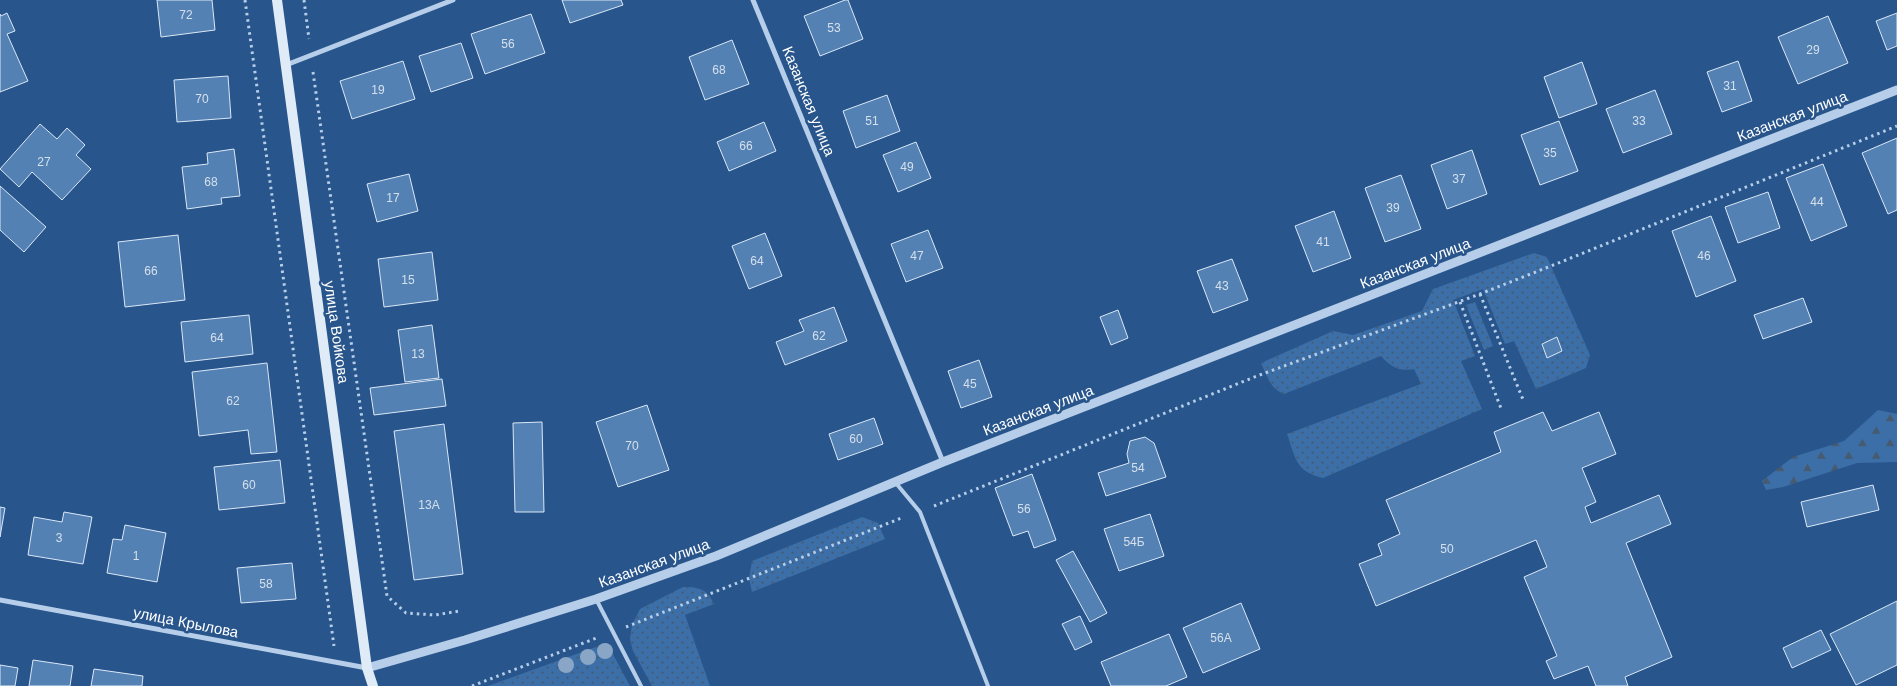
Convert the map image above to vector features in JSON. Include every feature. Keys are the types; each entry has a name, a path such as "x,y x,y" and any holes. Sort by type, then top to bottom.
{"main road":[{"name":"улица Войкова","path":"277,0 367,668 373,686"},
{"name":"улица Войкова","path":"365,686 367,668"}],"street":[{"path":"286,65 453,0"},
{"name":"Казанская улица","path":"753,0 943,462"},
{"name":"Казанская улица","path":"367,668 596,599 716,556 943,462 1897,90"},
{"name":"улица Крылова","path":"0,600 367,668"}],"lane":[{"path":"895,482 920,512 988,686"},
{"path":"596,599 641,686"}],"path":[{"path":"245,0 337,663"},
{"path":"304,0 387,596 406,613 435,615 460,612"},
{"path":"472,686 920,512 1257,376 1460,302 1897,126"},
{"path":"1480,294 1524,402"},
{"path":"1460,302 1502,411"}],"green space":[{"path":"1534,253 1547,257 1590,355 1586,368 1536,389 1514,341 1505,344 1483,289 1453,300 1475,356 1461,361 1482,409 1323,478 1302,468 1295,457 1287,434 1421,384 1414,369 1404,370 1396,368 1381,356 1284,394 1272,385 1261,363 1333,331 1353,335 1422,311 1433,289"},
{"path":"1475,302 1493,346 1484,350 1466,305"},
{"path":"1878,410 1897,414 1897,462 1857,463 1783,487 1766,490 1762,481 1793,457 1844,441"},
{"path":"862,517 878,523 885,539 752,592 749,579 752,561"},
{"path":"683,587 702,590 714,604 685,615 710,686 652,686 633,651 630,639 632,625 640,609"},
{"path":"607,643 630,686 488,686"}],"building":[{"path":"157,0 212,0 215,30 161,37"},
{"path":"562,0 621,0 623,5 570,23"},
{"path":"848,0 863,39 820,56 804,16"},
{"path":"7,13 15,31 7,34 28,81 0,92 0,14 1,16"},
{"path":"1897,13 1897,46 1887,50 1876,21"},
{"path":"531,14 545,53 485,74 471,34"},
{"path":"1828,16 1848,63 1798,84 1778,37"},
{"path":"732,40 749,84 705,100 689,57"},
{"path":"461,43 473,78 431,92 419,56"},
{"path":"403,61 415,99 352,119 340,81"},
{"path":"1738,61 1752,101 1722,112 1707,72"},
{"path":"1582,62 1597,104 1559,118 1544,77"},
{"path":"228,76 231,118 177,122 174,80"},
{"path":"1655,90 1672,134 1623,153 1606,109"},
{"path":"887,95 900,131 856,148 843,111"},
{"path":"1559,121 1578,171 1540,185 1521,135"},
{"path":"764,122 776,151 729,171 717,142"},
{"path":"40,124 57,139 67,128 85,145 76,155 91,169 62,200 32,172 19,187 0,169"},
{"path":"1897,138 1897,210 1888,214 1862,153"},
{"path":"916,142 931,178 898,192 883,155"},
{"path":"234,149 240,196 221,198 222,204 187,209 182,167 208,164 207,153"},
{"path":"1472,150 1487,194 1447,209 1431,165"},
{"path":"1823,164 1847,226 1811,241 1786,178"},
{"path":"409,174 418,211 377,222 367,184"},
{"path":"1401,175 1421,229 1385,242 1365,188"},
{"path":"0,186 46,227 24,252 0,230"},
{"path":"1768,192 1780,228 1738,243 1725,207"},
{"path":"1334,211 1351,258 1313,272 1295,226"},
{"path":"1711,216 1736,281 1696,297 1672,231"},
{"path":"928,230 943,268 906,282 891,244"},
{"path":"765,233 782,276 749,289 732,246"},
{"path":"178,235 185,300 125,307 118,242"},
{"path":"432,252 438,300 384,307 378,259"},
{"path":"1232,259 1248,300 1213,313 1197,271"},
{"path":"1803,298 1812,322 1763,339 1754,315"},
{"path":"834,307 847,341 785,365 776,342 804,331 799,320"},
{"path":"1118,310 1128,338 1111,345 1100,317"},
{"path":"249,315 253,354 185,362 181,322"},
{"path":"432,325 439,378 405,382 398,330"},
{"path":"1557,337 1562,351 1547,358 1542,344"},
{"path":"979,360 992,397 961,408 948,371"},
{"path":"267,363 277,452 251,454 248,430 199,436 192,372"},
{"path":"442,379 446,406 374,415 370,388"},
{"path":"647,405 669,470 618,487 596,422"},
{"path":"1543,412 1552,431 1599,412 1616,454 1582,468 1596,502 1585,507 1591,523 1659,495 1671,524 1626,543 1672,657 1625,677 1628,686 1596,686 1588,666 1554,679 1546,661 1557,656 1524,577 1547,567 1536,540 1376,606 1359,564 1382,555 1378,544 1400,534 1386,500 1501,452 1494,432"},
{"path":"874,418 883,444 838,460 829,434"},
{"path":"542,422 544,512 515,512 513,423"},
{"path":"444,424 463,574 414,580 394,431"},
{"path":"1145,437 1154,443 1166,477 1106,496 1098,473 1129,463 1127,454 1130,441"},
{"path":"280,460 285,503 219,510 214,467"},
{"path":"1032,474 1056,540 1034,548 1028,531 1013,536 995,488"},
{"path":"1873,485 1879,510 1807,527 1801,502"},
{"path":"0,507 5,508 0,537"},
{"path":"64,512 92,517 83,564 28,555 34,517 62,522"},
{"path":"1150,514 1164,556 1119,571 1104,529"},
{"path":"125,525 166,533 157,582 107,573 113,539 122,540"},
{"path":"1073,551 1107,613 1090,622 1056,560"},
{"path":"292,563 296,599 241,603 237,568"},
{"path":"1897,601 1897,665 1856,685 1830,634"},
{"path":"1241,603 1260,649 1203,673 1183,628"},
{"path":"1080,616 1092,642 1075,650 1062,624"},
{"path":"1821,630 1831,650 1792,668 1783,648"},
{"path":"1169,634 1187,677 1166,686 1111,686 1101,662"},
{"path":"33,660 73,666 70,686 29,686"},
{"path":"0,665 18,668 15,686 0,686"},
{"path":"94,669 143,676 142,686 91,686"}]}
